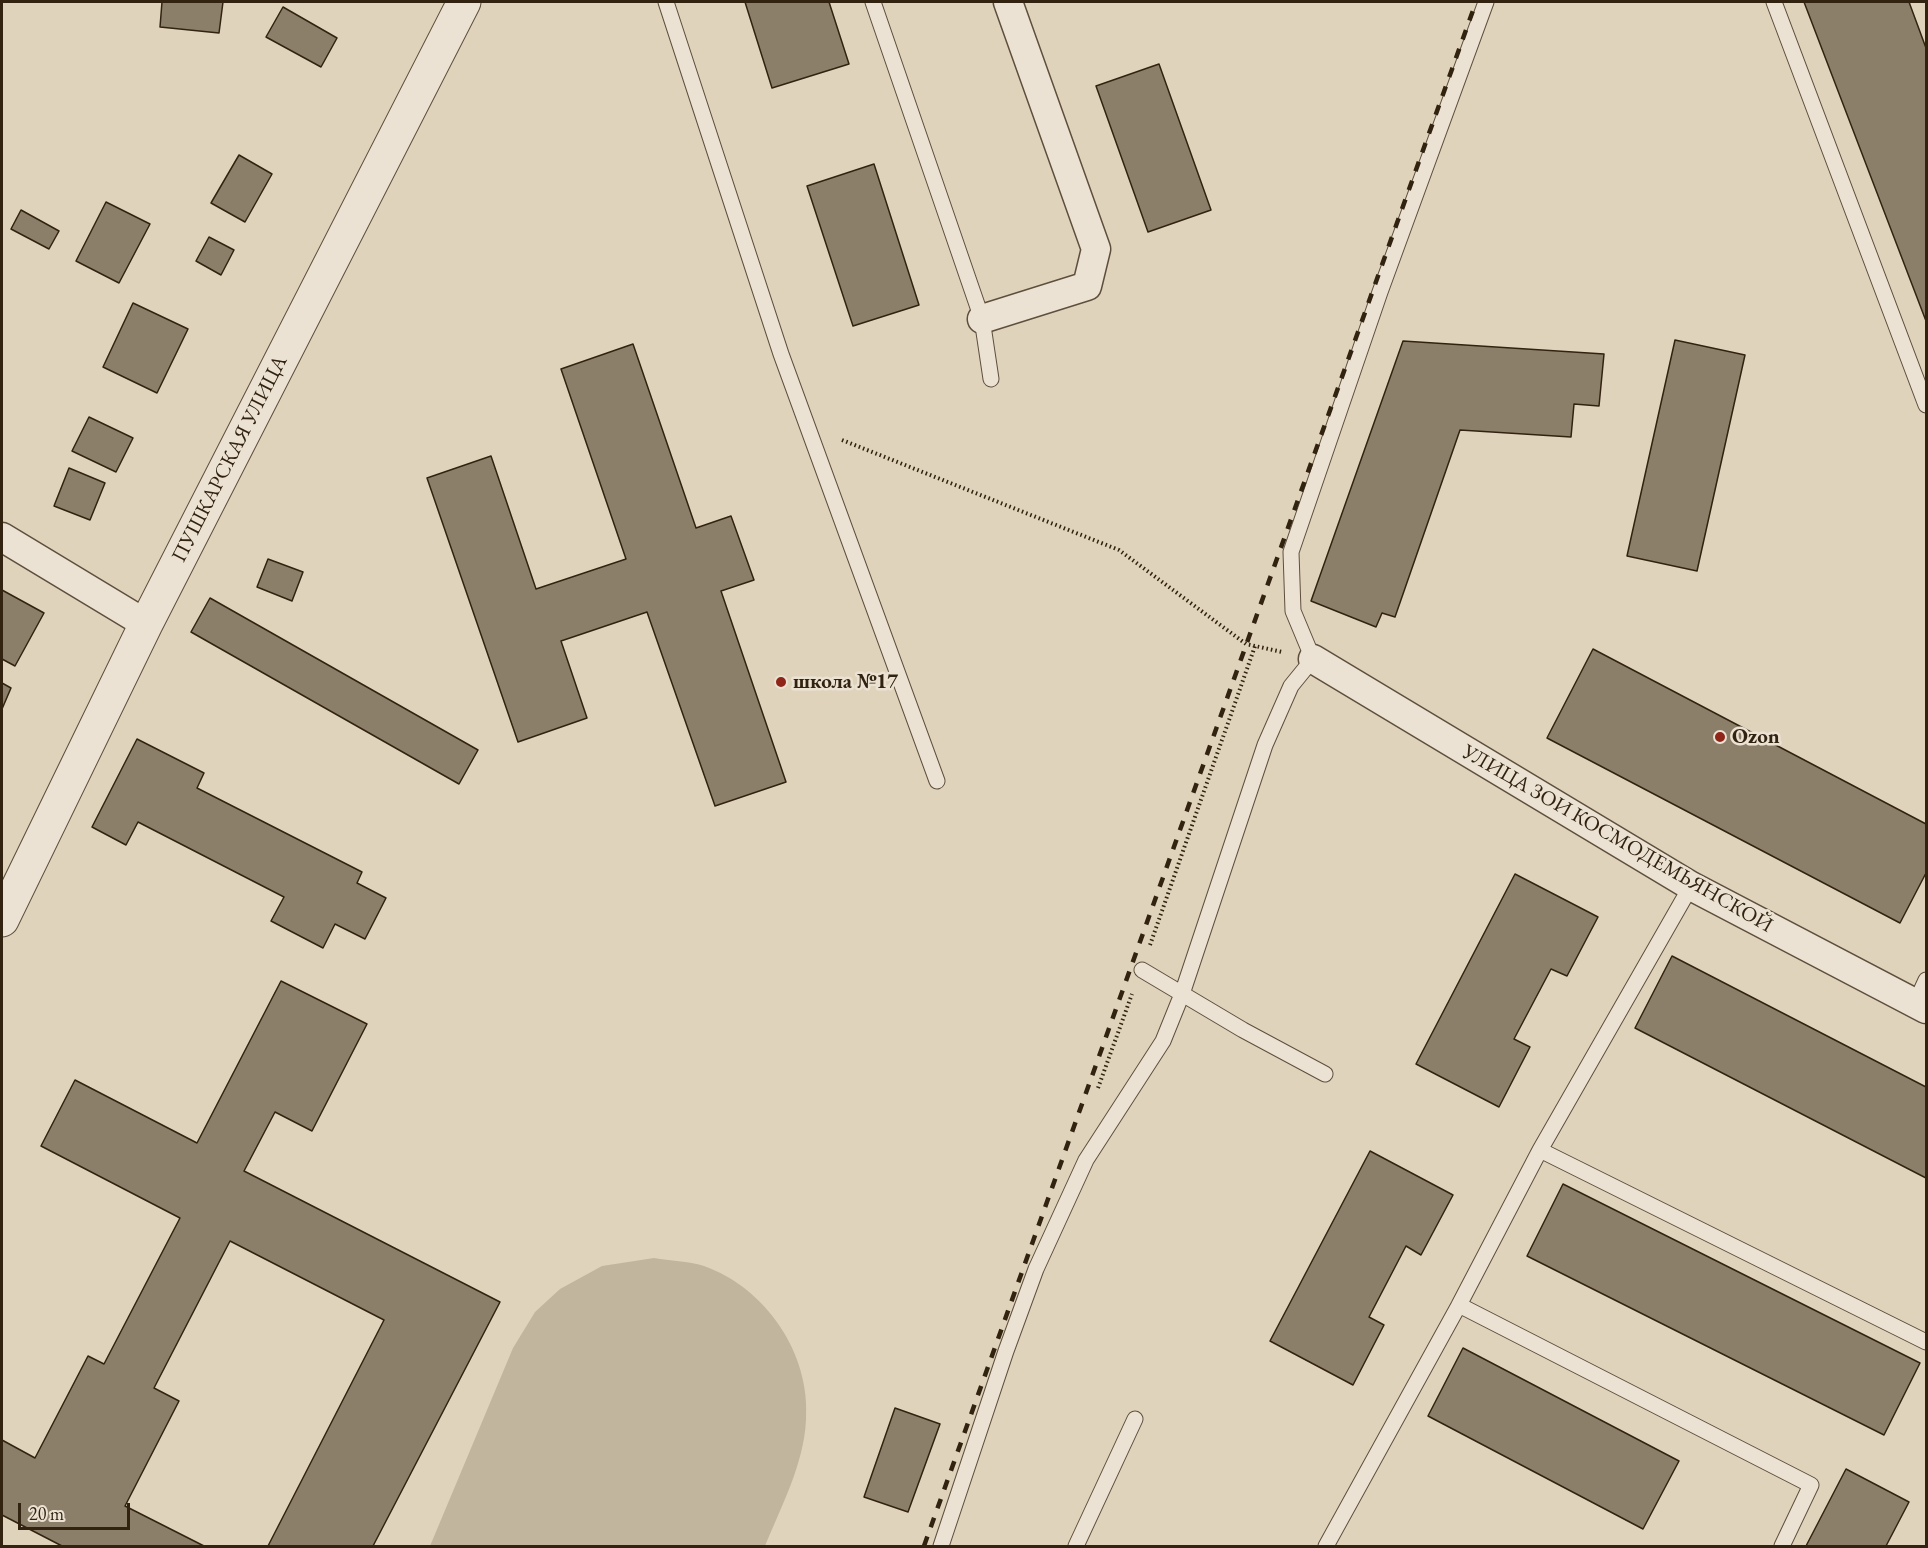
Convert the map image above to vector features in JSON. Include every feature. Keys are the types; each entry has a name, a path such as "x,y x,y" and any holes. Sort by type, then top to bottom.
{"street":[{"name":"ПУШКАРСКАЯ УЛИЦА","path":"2,920 146,624 464,2"},
{"path":"982,319 1087,286 1096,249 1008,2"},
{"path":"2,537 146,624"},
{"name":"УЛИЦА ЗОИ КОСМОДЕМЬЯНСКОЙ","path":"1313,659 1691,886 1923,998"}],"lane":[{"path":"666,2 781,354 937,781"},
{"path":"873,2 982,319 990,379"},
{"path":"941,1546 1036,1269 1086,1160 1163,1041 1182,994 1265,745 1291,686 1313,659 1293,611 1291,552 1380,292 1486,2"},
{"path":"1774,2 1926,405"},
{"path":"1326,1546 1459,1305 1540,1150 1691,886"},
{"path":"1142,970 1325,1074"},
{"path":"1540,1150 1926,1341"},
{"path":"1459,1305 1812,1485 1782,1546"},
{"path":"1076,1546 1135,1419"}],"path":[{"path":"808,426 1119,549 1246,644 1313,659"},
{"path":"1097,1092 1255,646"}],"shaded area":[{"path":"654,1258 704,1266 726,1276 747,1290 780,1326 801,1371 806,1395 806,1420 801,1453 791,1485 765,1546 430,1546 513,1348 535,1312 560,1289 602,1266"}],"building":[{"path":"162,2 223,2 219,33 160,27"},
{"path":"745,2 829,2 849,64 772,88"},
{"path":"1804,2 1909,2 1926,48 1926,321"},
{"path":"283,7 337,38 321,67 266,37"},
{"path":"1159,64 1211,210 1148,232 1096,86"},
{"path":"239,155 272,174 245,222 211,203"},
{"path":"874,164 919,305 853,326 807,186"},
{"path":"106,202 150,224 119,283 76,261"},
{"path":"21,210 59,231 49,249 11,229"},
{"path":"209,237 234,250 221,275 196,261"},
{"path":"133,303 188,329 157,393 103,367"},
{"path":"1675,340 1745,355 1697,571 1627,556"},
{"path":"1403,341 1604,354 1599,406 1574,404 1571,437 1460,430 1395,617 1382,613 1376,627 1311,601"},
{"path":"633,344 696,528 731,516 754,580 721,591 786,782 715,806 647,612 561,641 587,718 518,742 427,478 491,456 536,589 626,559 561,369"},
{"path":"89,417 133,438 116,472 72,451"},
{"path":"69,468 105,483 90,520 54,506"},
{"path":"268,559 303,572 292,601 257,587"},
{"path":"2,590 44,613 15,666 2,659"},
{"path":"210,598 478,750 459,784 191,632"},
{"path":"1593,649 1926,824 1926,873 1900,923 1547,738"},
{"path":"2,683 11,688 2,709"},
{"path":"137,739 204,773 197,788 362,872 357,883 386,898 365,939 335,924 323,948 271,921 284,897 138,822 126,845 92,827"},
{"path":"1515,874 1598,917 1567,976 1551,969 1514,1039 1530,1047 1499,1107 1416,1064"},
{"path":"1672,956 1926,1087 1926,1178 1635,1028"},
{"path":"281,981 367,1024 312,1131 275,1112 244,1171 500,1302 373,1546 268,1546 384,1320 230,1241 154,1388 179,1401 125,1506 204,1546 62,1546 2,1515 2,1440 35,1458 88,1356 104,1364 180,1218 41,1146 75,1080 197,1143"},
{"path":"1370,1151 1453,1195 1421,1255 1406,1246 1369,1317 1384,1325 1353,1385 1270,1341"},
{"path":"1563,1184 1920,1363 1884,1435 1527,1256"},
{"path":"1463,1348 1679,1461 1643,1529 1428,1416"},
{"path":"895,1408 940,1424 908,1512 864,1497"},
{"path":"1846,1469 1909,1502 1886,1546 1806,1546"}],"railway":[{"path":"924,1546 1476,2"}],"place":[{"name":"школа №17","path":"781,682"},
{"name":"Ozon","path":"1720,737"}]}
